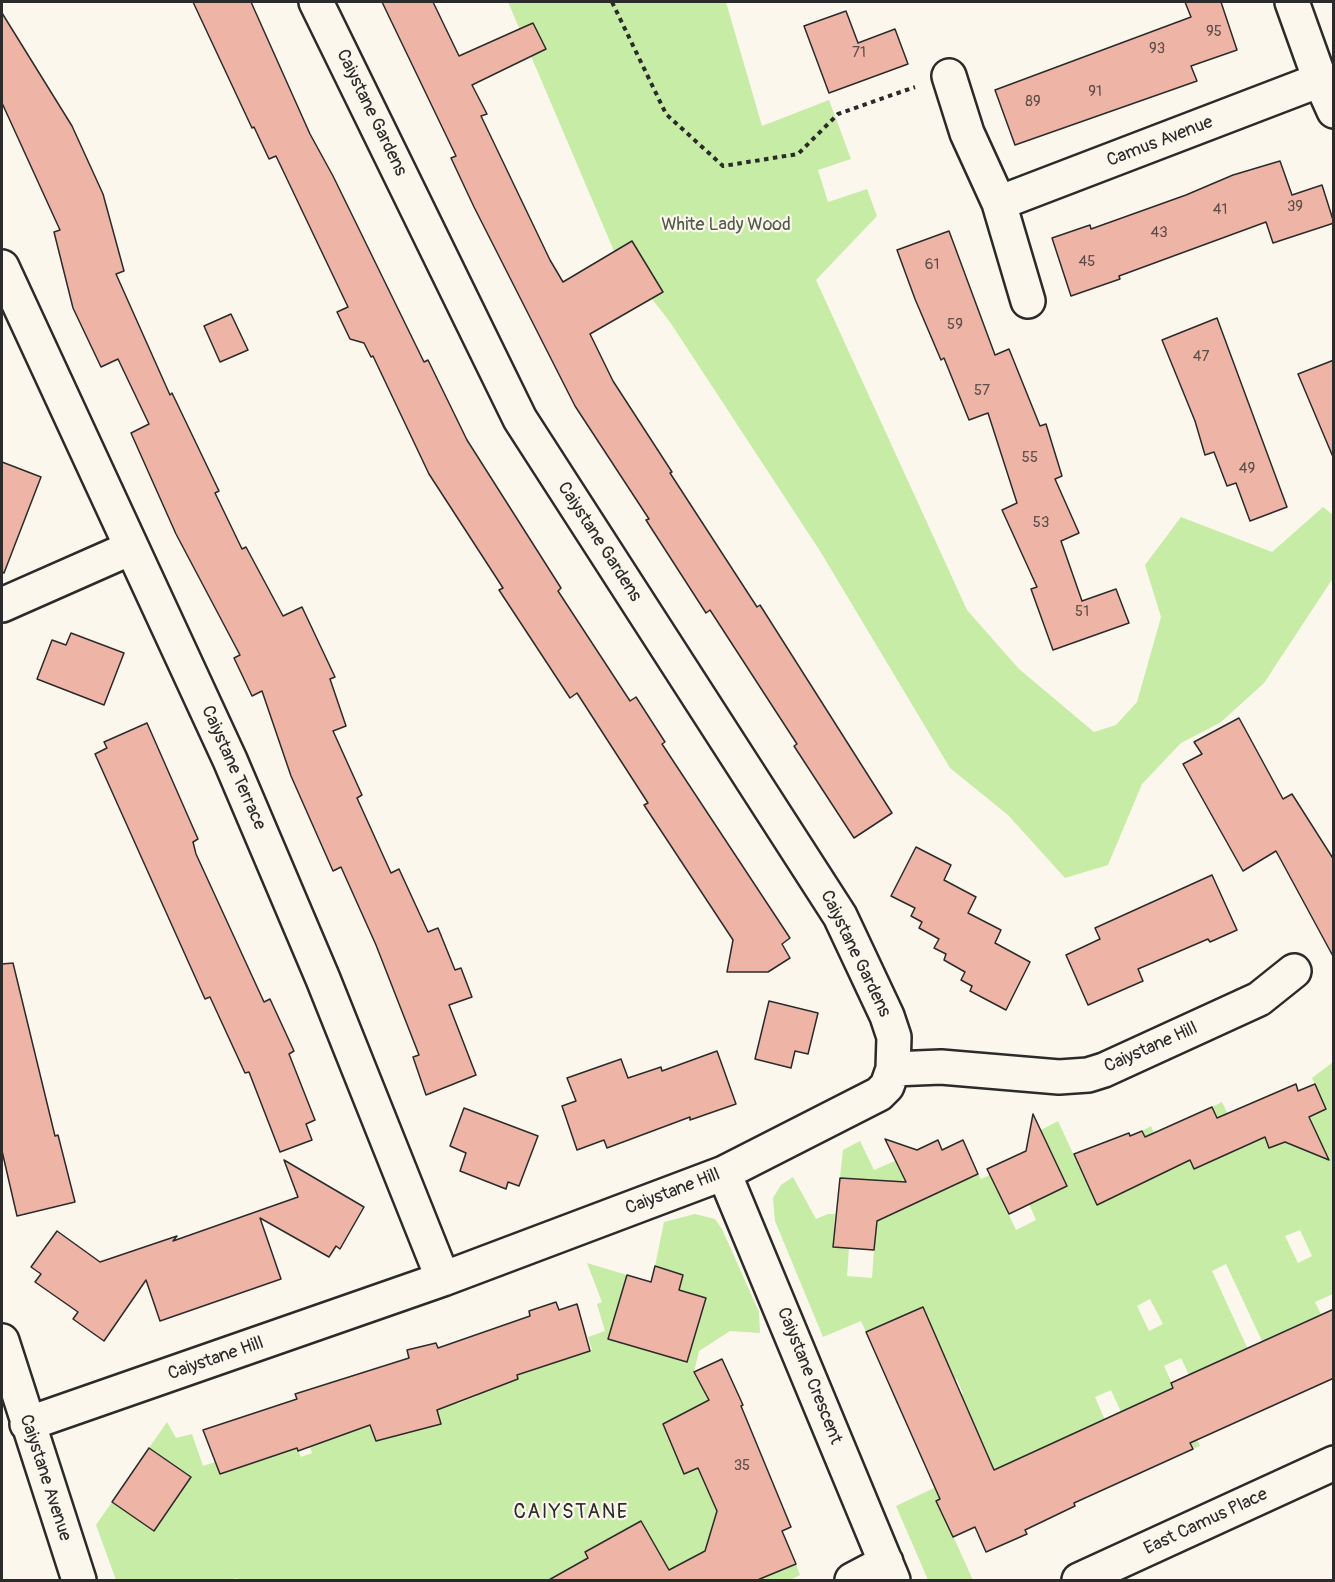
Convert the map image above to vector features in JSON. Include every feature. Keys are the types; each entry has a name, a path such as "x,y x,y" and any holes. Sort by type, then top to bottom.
{"street":[{"name":"Caiystane Gardens","path":"316,2 520,418 840,916 887,1016 894,1038 893,1069"},
{"path":"1292,2 1320,80 1334,111"},
{"path":"949,76 967,134 999,203 1028,301"},
{"name":"Camus Avenue","path":"999,203 1320,80"},
{"name":"Caiystane Terrace","path":"2,267 198,689 288,895 442,1279"},
{"path":"2,605 131,548"},
{"name":"Caiystane Hill","path":"27,1424 442,1279 724,1173 879,1094 887,1086 893,1069 941,1067 1059,1077 1088,1075 1104,1070 1260,999 1294,971"},
{"name":"Caiystane Crescent","path":"724,1173 889,1571"},
{"name":"Caiystane Avenue","path":"2,1341 79,1581"},
{"name":"East Camus Place","path":"1079,1581 1334,1463"},
{"path":"852,1581 889,1571"}],"path":[{"path":"612,2 666,114 723,166 798,154 838,114 949,76"}],"green space":[{"name":"White Lady Wood","path":"508,2 726,2 762,126 829,100 851,159 818,170 828,202 867,189 877,216 816,280 967,610 1019,669 1094,732 1116,725 1137,702 1161,617 1145,565 1181,517 1272,552 1323,507 1333,515 1333,578 1264,683 1221,722 1181,743 1142,784 1108,865 1065,878 1008,815 950,768 820,551 670,322 614,251"},
{"path":"1333,1062 1333,1294 1315,1302 1321,1314 1262,1341 1226,1264 1212,1271 1274,1406 1267,1409 1242,1351 1189,1375 1181,1358 1164,1366 1200,1446 1193,1449 1167,1391 1121,1412 1111,1390 1095,1397 1130,1478 1123,1481 1098,1424 937,1501 973,1580 928,1580 896,1506 934,1488 929,1476 985,1452 960,1395 963,1394 957,1379 897,1405 889,1385 946,1361 923,1308 866,1332 861,1321 823,1337 775,1221 773,1198 781,1185 793,1177 816,1219 835,1214 833,1247 849,1248 847,1276 872,1278 879,1181 840,1178 843,1150 860,1141 874,1170 895,1161 915,1203 978,1174 981,1179 990,1175 1016,1230 1036,1220 1029,1204 1067,1186 1041,1130 1058,1121 1097,1205 1151,1179 1142,1161 1154,1155 1142,1131 1151,1126 1154,1133 1162,1130 1186,1151 1194,1169 1232,1152 1212,1107 1222,1102 1231,1121 1263,1132 1269,1148 1295,1137 1300,1148 1306,1150 1317,1146 1320,1140 1310,1116 1326,1109 1312,1078","holes":["1300,1230 1312,1256 1298,1263 1285,1236","1150,1299 1163,1324 1149,1331 1137,1306"]},
{"path":"695,1214 715,1219 722,1229 759,1312 760,1333 730,1331 699,1351 694,1372 709,1399 664,1424 702,1466 722,1523 721,1548 660,1575 645,1548 653,1543 641,1521 585,1552 601,1580 569,1580 564,1571 547,1580 238,1580 237,1578 229,1580 116,1580 96,1525 112,1502 155,1530 181,1491 171,1463 149,1448 167,1422 176,1438 192,1434 203,1466 215,1462 220,1474 265,1459 261,1447 290,1428 301,1457 312,1453 310,1447 353,1431 335,1381 353,1376 376,1441 441,1424 435,1402 455,1397 457,1404 477,1396 477,1393 518,1379 500,1326 515,1321 533,1369 592,1350 588,1337 605,1331 597,1304 602,1302 587,1263 627,1275 618,1305 665,1340 692,1347 706,1298 679,1290 683,1275 655,1266 664,1222"},
{"path":"796,1564 800,1575 790,1580 755,1580"}],"building":[{"path":"193,2 251,2 310,134 424,362 428,360 467,440 561,588 558,591 630,701 636,697 665,742 662,744 790,938 782,944 790,958 768,972 727,972 733,940 644,805 648,803 577,693 570,698 499,590 503,588 429,474 373,356 371,357 364,343 350,339 337,312 348,307 276,156 269,159 254,127 252,128"},
{"path":"382,2 433,2 459,56 533,23 546,49 472,85 487,114 481,116 550,260 563,282 632,241 663,292 590,334 613,381 672,472 670,473 757,607 760,605 892,813 854,838 794,746 797,744 710,610 706,613 646,520 649,519 575,406 474,207 451,158 456,156"},
{"path":"1185,2 1221,2 1237,50 1191,66 1197,81 1015,145 995,90 1191,17"},
{"path":"846,11 858,43 895,29 908,64 829,93 804,26"},
{"path":"2,13 72,126 103,194 124,271 116,274 170,395 172,393 219,491 215,493 242,549 246,547 283,616 302,607 335,677 330,679 346,726 333,731 362,795 357,798 391,873 399,869 428,932 438,928 455,970 461,968 472,997 449,1005 476,1075 426,1095 413,1057 419,1055 376,945 341,867 333,871 291,776 262,691 252,696 234,658 240,655 176,534 131,433 149,424 118,359 101,367 73,308 54,232 60,230 2,103"},
{"path":"1280,161 1292,195 1322,185 1334,223 1273,243 1266,222 1071,296 1052,238 1090,225 1091,229 1186,195 1233,175"},
{"path":"949,231 995,355 1009,349 1040,426 1046,424 1062,476 1055,479 1079,533 1061,541 1082,601 1116,589 1129,623 1053,650 1031,589 1037,587 1002,510 1017,503 988,413 969,420 944,358 941,360 915,299 897,250"},
{"path":"231,314 248,350 220,362 204,326"},
{"path":"1217,318 1287,507 1250,521 1236,483 1227,486 1214,452 1205,455 1195,421 1162,340"},
{"path":"1334,360 1334,457 1333,457 1298,374"},
{"path":"2,462 41,477 4,573 2,572"},
{"path":"71,633 124,653 104,705 37,679 52,640 66,645"},
{"path":"1239,718 1283,799 1292,794 1334,860 1334,958 1276,851 1243,871 1183,764 1202,754 1194,742"},
{"path":"147,723 198,839 193,842 196,854 264,1002 270,999 294,1051 289,1054 315,1120 306,1124 312,1140 280,1152 249,1072 245,1073 210,997 205,999 95,754 107,748 104,742"},
{"path":"916,847 951,865 944,880 976,897 968,913 1001,930 995,943 1030,962 1006,1010 970,991 972,986 961,980 965,972 944,960 946,954 934,948 939,939 919,928 922,922 911,916 915,908 891,896"},
{"path":"1212,875 1237,930 1210,942 1208,939 1138,969 1143,981 1088,1005 1066,955 1100,939 1095,928"},
{"path":"13,963 55,1136 58,1135 75,1202 17,1216 2,1151 2,964"},
{"path":"769,1001 818,1013 808,1054 795,1051 791,1068 755,1059"},
{"path":"717,1051 736,1104 690,1120 690,1117 607,1148 604,1140 577,1150 562,1106 576,1101 567,1078 621,1059 628,1078 661,1067 662,1071"},
{"path":"1296,1084 1298,1091 1315,1084 1326,1109 1309,1117 1329,1160 1285,1142 1269,1148 1265,1137 1194,1169 1190,1160 1097,1205 1074,1154 1129,1133 1130,1136 1142,1131 1145,1137 1212,1107 1217,1118"},
{"path":"464,1108 538,1136 519,1186 508,1182 506,1189 460,1171 466,1153 450,1146"},
{"path":"1033,1114 1067,1186 1009,1214 987,1169 1026,1151"},
{"path":"885,1139 917,1150 938,1140 942,1150 963,1140 978,1174 877,1221 874,1250 833,1247 840,1178 906,1182"},
{"path":"284,1160 364,1207 340,1249 336,1246 329,1257 260,1218 281,1279 160,1321 146,1280 104,1341 73,1319 78,1312 35,1282 41,1274 31,1267 57,1231 100,1262 177,1236 173,1241 298,1197"},
{"path":"655,1266 683,1275 679,1290 706,1298 687,1362 608,1339 627,1275 651,1282"},
{"path":"556,1302 559,1310 577,1304 590,1351 517,1375 518,1379 437,1410 441,1424 376,1441 370,1425 298,1451 297,1448 220,1474 203,1430 297,1399 295,1394 409,1358 407,1350 436,1343 438,1348 530,1316 529,1311"},
{"path":"923,1307 994,1470 1173,1388 1171,1383 1334,1309 1334,1378 1190,1443 1193,1449 1074,1503 1075,1506 1025,1530 1027,1534 986,1552 975,1527 953,1537 936,1501 940,1499 866,1332"},
{"path":"722,1359 743,1405 741,1406 791,1527 782,1531 796,1564 755,1581 547,1581 588,1558 585,1552 641,1521 669,1570 705,1551 717,1511 698,1468 684,1474 663,1424 709,1400 694,1372"},
{"path":"149,1448 191,1477 154,1531 112,1502"}],"district":[{"name":"CAIYSTANE","path":"571,1513"}]}
